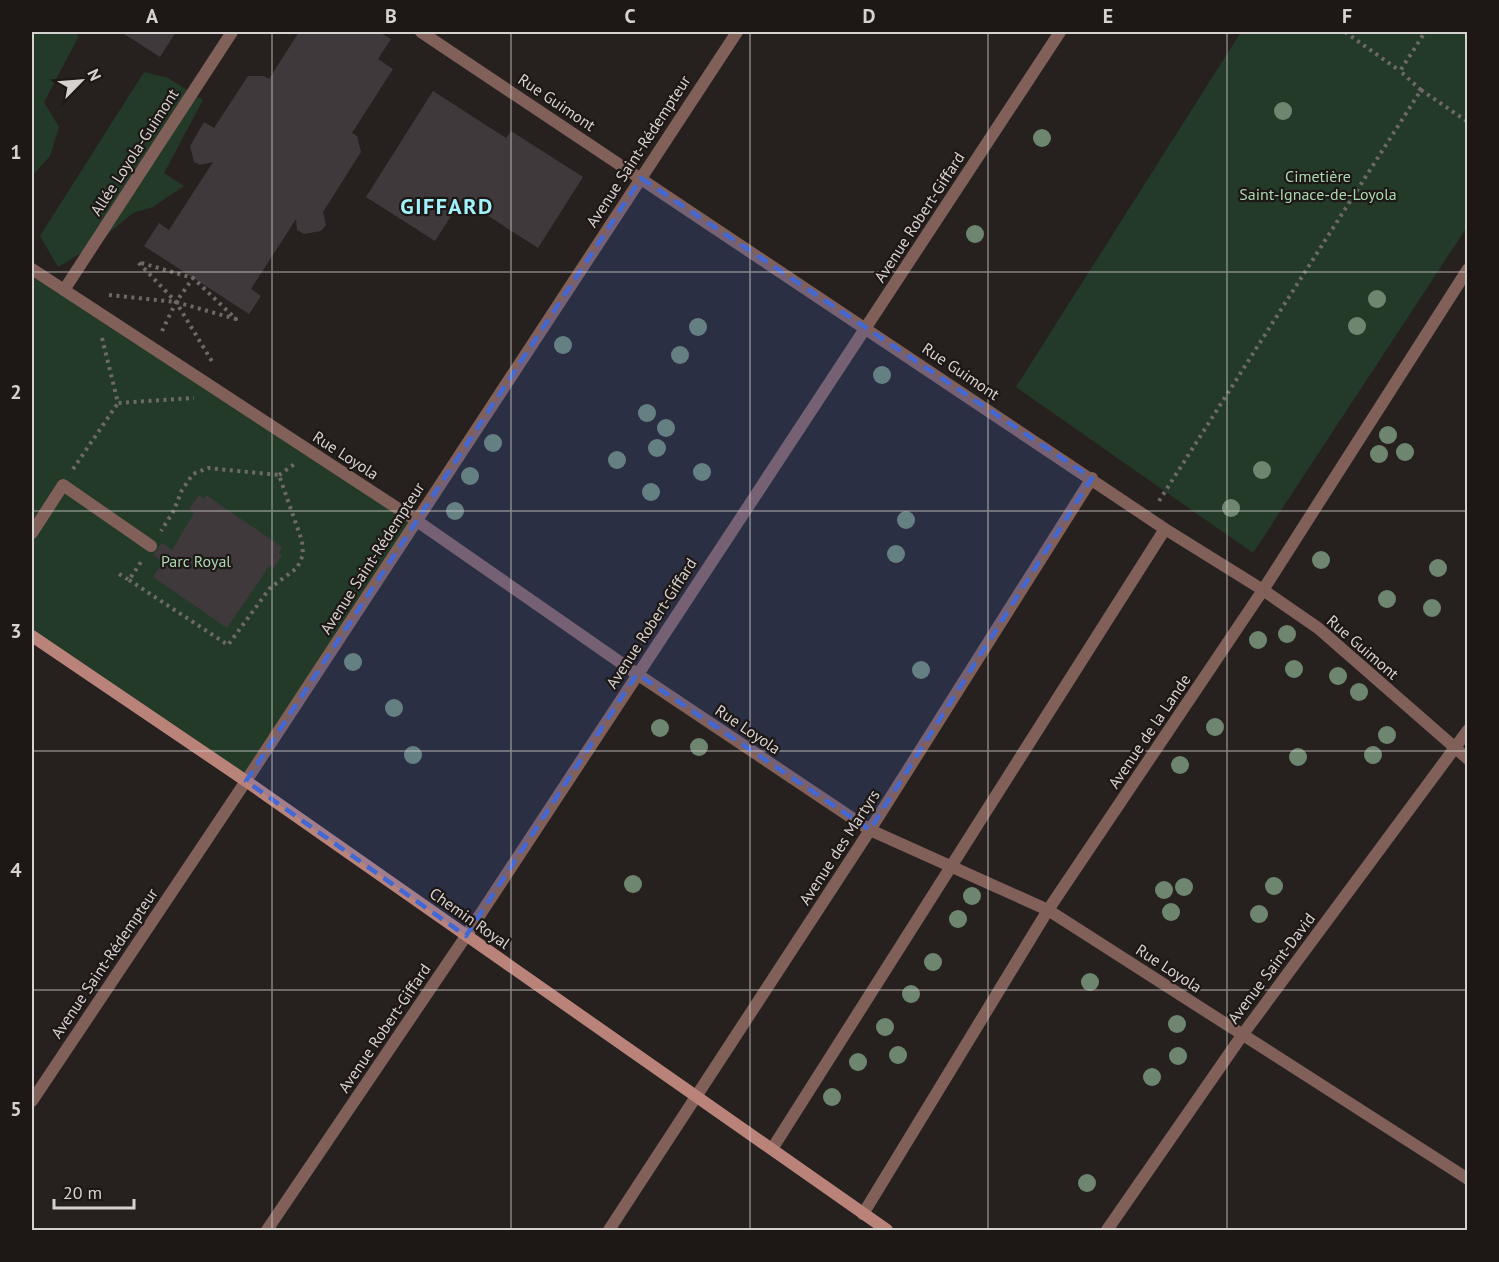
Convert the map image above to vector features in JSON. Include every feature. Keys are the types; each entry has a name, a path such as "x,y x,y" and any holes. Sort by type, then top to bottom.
{"main road":[{"name":"Chemin Royal","path":"32,636 246,781 887,1230"}],"street":[{"name":"Allée Loyola-Guimont","path":"64,290 232,32"},
{"name":"Rue Guimont","path":"421,32 1092,478 1165,529 1263,590 1318,628 1467,759"},
{"name":"Avenue Saint-Rédempteur","path":"32,1101 246,781 737,32"},
{"name":"Avenue Robert-Giffard","path":"267,1230 466,936 1060,32"},
{"name":"Rue Loyola","path":"32,269 417,521 637,674 870,830 1048,910 1467,1179"},
{"name":"Avenue de la Lande","path":"863,1214 1048,910 1263,590 1467,270"},
{"name":"Avenue des Martyrs","path":"609,1230 870,830 1092,478"},
{"path":"32,533 63,485 151,546"},
{"path":"772,1149 1165,529"},
{"name":"Avenue Saint-David","path":"1107,1230 1243,1034 1467,730"}],"path":[{"path":"1345,32 1467,122"},
{"path":"1400,71 1425,32"},
{"path":"1149,517 1421,90"},
{"path":"98,294 176,302 236,319 193,278 138,262 176,302 216,368"},
{"path":"153,349 176,302 193,278"},
{"path":"63,485 118,403 96,311"},
{"path":"118,403 225,395"},
{"path":"119,574 228,645 270,588 297,568 303,555 302,541 279,475 208,468 193,474 182,489 173,512 129,580"}],"highlighted area":[{"path":"641,178 1092,478 870,830 637,674 466,936 246,781"}],"green space":[{"path":"32,32 72,32 79,36 44,102 59,127 50,156 33,175 32,174"},
{"name":"Cimetière Saint-Ignace-de-Loyola","path":"1241,32 1468,32 1467,227 1253,553 1016,387"},
{"path":"144,72 168,78 203,100 164,173 184,186 153,207 133,213 93,246 58,267 40,236"},
{"name":"Parc Royal","path":"32,269 417,521 246,781 32,636"}],"building":[{"path":"121,32 176,32 160,57"},
{"path":"299,32 379,32 391,39 378,59 393,69 352,133 357,136 361,152 323,212 326,225 321,231 304,234 297,230 296,219 251,289 261,296 249,314 144,246 159,223 169,230 213,162 200,165 194,162 190,146 204,122 214,128 248,76 264,76 269,79"},
{"path":"433,91 506,138 511,131 583,177 538,248 462,199 435,241 366,197"},
{"path":"199,495 204,499 206,495 282,547 279,553 282,555 274,568 270,565 227,628 153,577 163,562 153,555 162,543 172,550 194,513 189,509"}],"district":[{"name":"GIFFARD","path":"447,206"}]}
